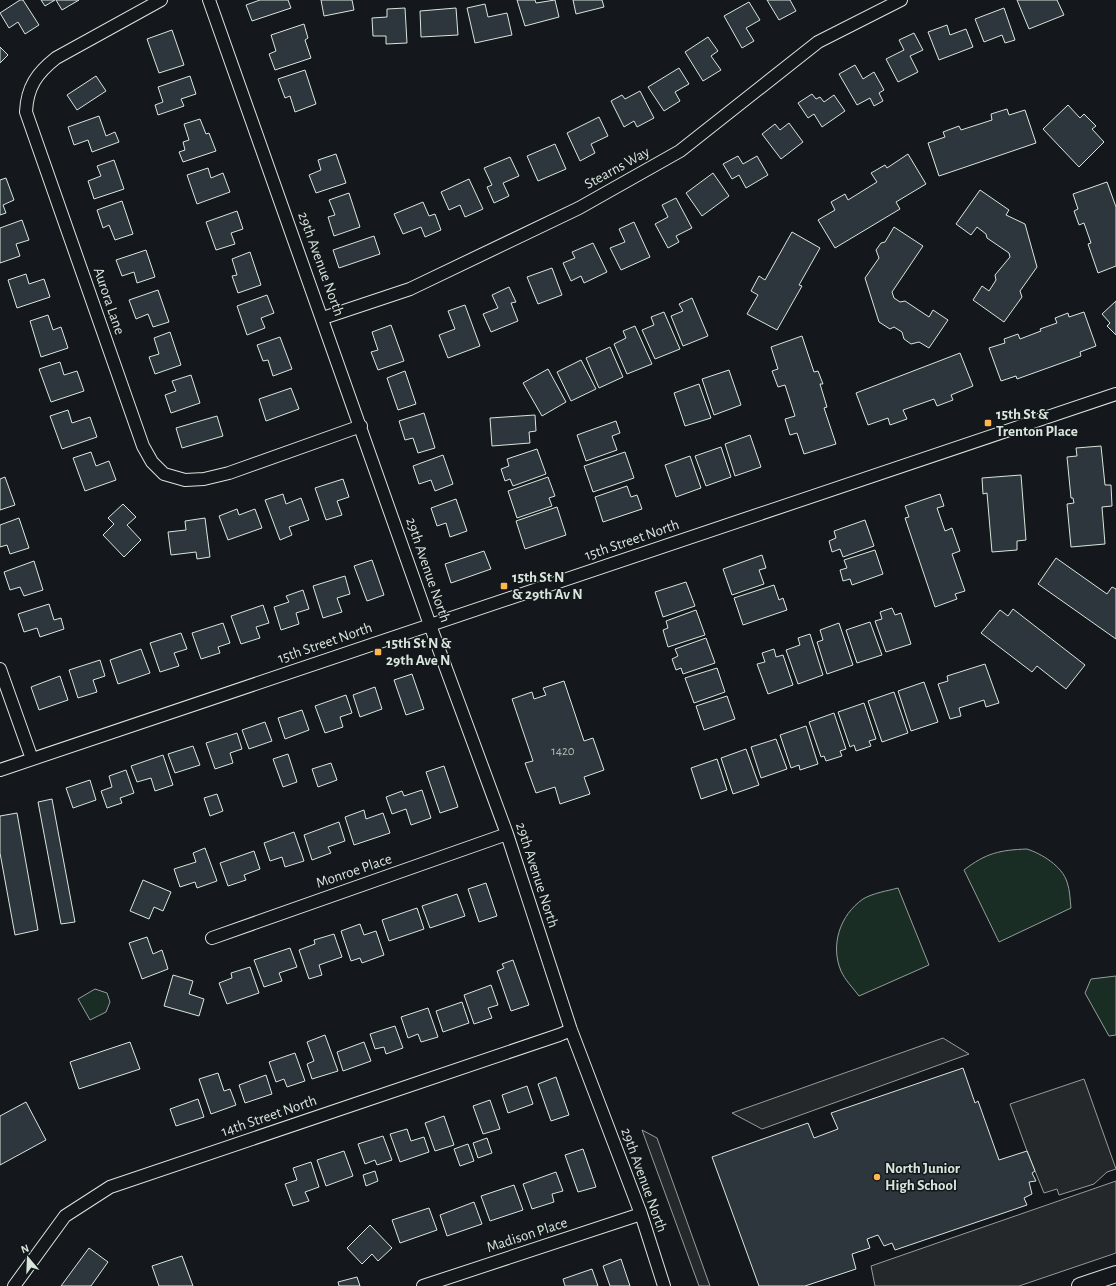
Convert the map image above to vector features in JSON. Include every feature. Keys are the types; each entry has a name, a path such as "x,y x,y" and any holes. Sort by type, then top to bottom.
{"street":[{"name":"Aurora Lane","path":"161,0 56,58 35,78 26,100 26,112 143,446 152,462 164,474 185,480 204,479 229,473 361,426"},
{"name":"29th Avenue North","path":"209,0 323,318 430,625 507,834 571,1030 640,1214 664,1286"},
{"name":"Stearns Way","path":"323,318 410,289 579,208 680,151 818,42 901,0"},
{"name":"15th Street North","path":"0,770 1116,394"},
{"path":"0,669 32,759"},
{"name":"Monroe Place","path":"212,938 507,834"},
{"name":"14th Street North","path":"14,1286 64,1216 110,1187 571,1030"},
{"name":"Madison Place","path":"424,1286 640,1214"},
{"path":"1080,1286 1113,1278"}],"green space":[{"path":"1027,849 1045,857 1061,871 1068,885 1071,908 999,942 964,870 986,856 1009,850"},
{"path":"898,888 929,965 859,996 841,971 837,951 839,931 848,913 863,899"},
{"path":"1116,976 1116,1035 1109,1036 1085,993 1091,979"},
{"path":"95,989 107,993 110,1002 106,1012 90,1020 78,999"}],"shaded area":[{"path":"943,1038 969,1054 762,1129 732,1113"},
{"path":"1084,1079 1116,1169 1107,1172 1094,1184 1059,1195 1057,1189 1044,1193 1010,1104"},
{"path":"642,1130 657,1138 710,1286 699,1286"},
{"path":"1116,1181 1116,1253 1019,1286 875,1286 871,1266"}],"building":[{"path":"20,0 23,0 39,25 25,34 18,22 9,28 0,13"},
{"path":"41,0 55,0 45,6"},
{"path":"56,0 79,0 62,10"},
{"path":"260,0 288,0 291,8 252,21 246,5"},
{"path":"321,0 352,0 354,10 324,16"},
{"path":"517,0 535,0 536,3 555,0 559,17 525,26"},
{"path":"573,0 602,0 604,7 576,14"},
{"path":"767,0 790,0 796,11 779,20"},
{"path":"1017,0 1057,0 1064,15 1029,29"},
{"path":"749,2 760,20 746,28 754,41 742,48 724,16"},
{"path":"485,4 488,17 507,13 512,35 475,43 467,8"},
{"path":"405,8 407,43 386,44 386,36 373,36 372,18 387,17 387,9"},
{"path":"456,8 458,35 421,37 420,11"},
{"path":"1004,8 1015,40 1005,43 1002,35 984,42 975,19"},
{"path":"304,24 308,38 305,40 311,58 275,70 269,54 276,51 271,35"},
{"path":"947,25 950,35 966,29 973,47 939,60 928,32"},
{"path":"172,30 184,65 159,73 147,39"},
{"path":"914,33 923,50 910,56 918,72 898,82 886,59 904,50 899,40"},
{"path":"708,37 718,51 711,56 721,70 703,81 685,52"},
{"path":"0,47 8,55 0,63"},
{"path":"855,65 863,79 874,72 884,90 879,93 883,101 874,106 870,98 857,105 839,74"},
{"path":"679,68 689,84 675,92 680,101 664,111 648,87"},
{"path":"305,70 316,104 295,112 290,96 285,98 278,79"},
{"path":"96,76 106,91 77,110 67,95"},
{"path":"190,76 196,94 181,99 184,106 158,115 155,105 163,102 158,87"},
{"path":"640,91 654,118 637,127 634,121 624,127 611,101 622,95 625,99"},
{"path":"812,94 816,99 820,97 824,102 834,95 845,111 822,127 814,114 808,118 798,103"},
{"path":"1068,105 1080,118 1084,114 1096,126 1092,129 1104,142 1079,167 1043,129"},
{"path":"1007,109 1009,115 1025,110 1036,143 939,176 928,143 945,137 943,132 959,126 961,130 992,120 991,114"},
{"path":"99,116 106,136 115,132 119,142 92,152 88,140 74,145 68,127"},
{"path":"599,117 608,136 591,144 595,153 580,161 567,133"},
{"path":"200,119 206,134 209,133 216,151 183,162 179,152 185,150 183,142 189,140 184,124"},
{"path":"789,123 803,142 781,159 762,134 775,124 780,130"},
{"path":"555,144 566,169 538,181 527,156"},
{"path":"336,154 346,183 316,193 309,175 321,170 318,160"},
{"path":"908,154 926,184 896,202 900,209 835,248 818,220 835,210 831,202 845,194 848,200 877,182 871,173 885,165 887,168"},
{"path":"738,156 743,164 757,156 768,175 746,188 739,175 732,179 723,164"},
{"path":"510,157 519,176 503,183 509,196 494,203 487,187 492,185 484,168"},
{"path":"114,160 124,189 94,199 88,181 101,176 97,166"},
{"path":"208,168 211,178 223,173 230,192 197,204 187,175"},
{"path":"713,173 729,196 702,216 686,193"},
{"path":"6,178 14,200 3,205 6,213 0,215 0,180"},
{"path":"469,179 483,209 465,217 460,205 449,210 441,192"},
{"path":"1107,182 1116,207 1116,266 1098,273 1088,244 1091,243 1084,223 1079,225 1074,211 1078,209 1073,194"},
{"path":"980,190 1009,210 1006,215 1025,224 1037,267 1020,291 1022,297 1004,322 973,300 982,286 989,291 996,280 995,275 1010,257 1009,253 987,238 986,234 977,227 971,235 956,224"},
{"path":"349,193 360,227 334,236 328,217 335,215 329,200"},
{"path":"676,198 692,228 676,236 679,242 668,248 655,224 668,217 662,205"},
{"path":"122,201 133,234 115,240 109,225 103,228 97,210"},
{"path":"423,202 429,216 435,214 441,230 425,237 421,227 403,234 394,214"},
{"path":"237,211 243,229 231,233 235,244 216,250 206,222"},
{"path":"22,220 29,240 16,244 20,256 0,263 0,228"},
{"path":"634,222 650,257 621,270 610,248 625,242 619,229"},
{"path":"894,227 923,246 892,292 894,298 900,302 905,301 929,317 933,310 948,320 929,348 919,342 911,344 904,339 902,332 894,327 890,329 879,322 865,278 879,258 876,250 881,243 885,242"},
{"path":"792,232 820,248 799,285 802,286 777,330 747,314 758,295 751,291 759,276 765,280"},
{"path":"374,236 380,254 339,268 333,250"},
{"path":"593,243 607,272 584,283 581,276 571,281 563,263 575,258 572,252"},
{"path":"146,250 155,277 137,283 134,272 122,276 116,260"},
{"path":"250,252 261,285 238,293 232,276 237,275 232,259"},
{"path":"552,268 562,295 538,304 527,277"},
{"path":"26,274 29,284 44,279 50,297 17,308 8,280"},
{"path":"509,287 516,302 511,303 518,321 491,332 483,314 498,308 492,295"},
{"path":"158,290 169,322 153,327 148,314 136,319 129,300"},
{"path":"267,295 274,313 261,318 265,328 247,335 237,306"},
{"path":"692,298 708,336 683,346 671,316 683,311 679,304"},
{"path":"1116,301 1116,335 1107,326 1110,323 1102,314"},
{"path":"465,305 480,346 448,358 439,335 455,329 448,311"},
{"path":"664,312 680,349 655,359 642,330 654,325 651,317"},
{"path":"1084,312 1096,346 1080,352 1081,356 1017,379 1016,376 1001,381 989,348 1005,343 1004,339 1018,334 1020,339 1041,331 1040,329 1057,323 1055,318 1068,313 1069,317"},
{"path":"48,315 53,330 61,327 68,348 41,357 30,321"},
{"path":"391,325 404,361 378,370 371,352 378,350 372,332"},
{"path":"635,326 652,364 627,374 614,344 626,338 623,331"},
{"path":"170,332 181,365 155,374 149,357 159,354 154,338"},
{"path":"802,336 814,372 818,371 823,384 820,384 827,407 824,408 836,444 804,454 797,433 790,435 785,419 795,416 785,385 778,387 772,371 778,369 771,347"},
{"path":"280,337 292,369 273,376 268,360 263,361 257,345"},
{"path":"610,347 623,377 599,388 586,358"},
{"path":"960,353 973,386 951,395 953,400 937,406 934,399 903,410 907,419 890,425 888,418 868,425 856,393"},
{"path":"581,360 596,389 571,401 557,372"},
{"path":"60,362 64,375 77,371 84,391 51,402 39,369"},
{"path":"548,369 566,402 542,416 523,383"},
{"path":"729,370 741,405 714,415 702,379"},
{"path":"405,371 416,404 398,410 387,378"},
{"path":"191,375 200,403 171,413 165,395 176,391 172,381"},
{"path":"699,384 711,418 685,426 674,393"},
{"path":"291,388 299,409 266,421 259,399"},
{"path":"68,410 72,423 90,417 97,437 62,449 50,416"},
{"path":"424,413 435,448 418,453 413,438 405,440 399,421"},
{"path":"535,415 536,431 529,432 530,443 492,446 490,418"},
{"path":"217,416 223,436 182,448 176,428"},
{"path":"616,421 620,433 612,436 617,450 586,461 577,435"},
{"path":"750,435 761,467 735,476 725,444"},
{"path":"1101,446 1105,485 1111,485 1112,506 1102,507 1105,544 1071,547 1067,504 1074,503 1073,498 1071,498 1067,457 1077,456 1076,448"},
{"path":"721,447 731,477 706,486 695,456"},
{"path":"537,449 546,474 513,486 510,479 505,481 501,469 509,466 507,459"},
{"path":"91,452 96,466 109,461 116,480 85,491 73,458"},
{"path":"625,452 634,478 593,492 584,466"},
{"path":"443,455 453,484 435,491 431,480 419,484 413,466"},
{"path":"690,456 701,488 676,497 665,465"},
{"path":"1021,475 1026,540 1017,541 1017,550 992,552 987,493 983,494 982,478"},
{"path":"5,477 15,505 0,510 0,479"},
{"path":"548,477 555,496 549,498 552,506 517,518 508,491"},
{"path":"343,479 349,497 337,501 342,515 326,520 315,488"},
{"path":"627,486 631,497 637,495 642,509 603,522 595,497"},
{"path":"283,494 286,504 301,498 309,520 289,527 292,535 280,540 265,500"},
{"path":"940,494 944,506 937,508 945,531 952,528 960,551 952,554 965,591 955,594 957,599 935,607 905,518 909,517 905,506"},
{"path":"456,499 467,531 450,537 446,523 437,526 431,508"},
{"path":"123,504 136,517 127,525 141,540 124,557 103,535 114,524 108,518"},
{"path":"557,507 566,535 525,549 516,521"},
{"path":"237,509 239,515 255,509 262,528 228,540 219,516"},
{"path":"19,518 29,548 10,554 7,545 0,547 0,525"},
{"path":"205,518 210,557 197,559 196,552 171,555 168,532 186,530 185,521"},
{"path":"865,520 874,546 843,557 840,549 832,552 829,541 836,538 834,531"},
{"path":"875,550 883,574 852,585 850,579 843,581 840,570 847,568 844,560"},
{"path":"484,551 491,569 451,583 445,564"},
{"path":"762,555 766,568 759,570 764,584 732,595 723,569"},
{"path":"1056,558 1107,594 1112,587 1116,589 1116,639 1038,584"},
{"path":"372,560 384,595 367,601 354,566"},
{"path":"34,561 43,590 24,596 20,587 10,590 4,572"},
{"path":"345,576 350,594 337,598 342,612 323,618 313,586"},
{"path":"686,582 695,606 663,617 655,592"},
{"path":"774,585 779,600 783,598 787,610 743,625 734,598"},
{"path":"303,590 309,609 296,613 299,624 281,630 274,607 289,602 286,596"},
{"path":"49,604 54,620 61,618 64,629 40,637 37,628 24,632 18,614"},
{"path":"263,605 269,623 256,627 260,638 241,644 231,616"},
{"path":"892,608 895,615 901,613 911,644 886,652 875,621 882,619 880,612"},
{"path":"1013,609 1085,665 1066,689 1037,666 1032,672 981,633 1000,610 1008,616"},
{"path":"696,610 705,635 668,647 663,630 668,628 666,621"},
{"path":"870,622 882,655 857,663 846,630"},
{"path":"223,623 230,643 218,647 220,653 201,659 192,633"},
{"path":"839,623 853,665 827,674 817,642 823,640 820,630"},
{"path":"181,633 187,649 174,653 179,666 160,672 150,643"},
{"path":"810,634 823,675 798,684 786,650 800,645 798,638"},
{"path":"706,638 715,663 683,674 681,668 676,670 672,659 678,656 675,649"},
{"path":"141,649 150,673 118,684 110,660"},
{"path":"774,649 776,657 783,655 793,685 768,694 757,664 765,662 762,653"},
{"path":"100,660 105,676 93,680 97,692 78,698 69,670"},
{"path":"985,664 999,703 986,707 984,700 959,708 961,716 950,719 938,684 948,681 947,676"},
{"path":"717,668 725,692 694,703 685,678"},
{"path":"412,674 424,709 406,715 394,680"},
{"path":"60,676 68,700 39,710 31,687"},
{"path":"564,681 584,741 593,738 604,770 584,777 590,794 560,804 555,787 536,793 525,763 533,761 512,699 532,692 534,699 546,695 543,688"},
{"path":"924,682 938,722 911,731 898,691"},
{"path":"375,687 382,709 360,717 353,695"},
{"path":"894,692 908,733 882,742 868,701"},
{"path":"346,695 352,713 340,717 343,727 325,733 315,706"},
{"path":"727,696 735,719 704,730 696,706"},
{"path":"864,703 876,739 869,741 871,746 856,751 854,745 850,747 838,712"},
{"path":"302,710 309,730 285,739 278,718"},
{"path":"834,713 846,749 840,751 842,756 826,761 824,756 821,757 809,722"},
{"path":"265,722 272,741 249,749 242,730"},
{"path":"806,726 818,764 800,770 799,765 791,768 780,735"},
{"path":"237,733 242,749 230,753 233,763 215,769 206,743"},
{"path":"776,739 787,769 761,778 751,747"},
{"path":"193,746 200,765 175,773 168,754"},
{"path":"746,749 759,785 733,794 721,758"},
{"path":"288,754 297,782 283,787 273,759"},
{"path":"163,755 173,785 155,791 151,778 137,782 131,766"},
{"path":"717,759 727,790 701,799 691,768"},
{"path":"331,763 337,780 318,787 312,769"},
{"path":"444,766 458,807 440,813 426,772"},
{"path":"126,770 134,793 120,798 122,803 107,808 101,791 112,787 109,776"},
{"path":"90,780 96,800 73,808 66,788"},
{"path":"422,790 431,818 411,825 406,809 392,814 386,797 402,791 404,796"},
{"path":"217,794 223,811 210,816 204,798"},
{"path":"52,799 75,922 61,924 38,802"},
{"path":"364,810 366,819 383,813 390,833 354,845 345,817"},
{"path":"17,813 38,930 15,935 0,853 0,816"},
{"path":"339,822 345,841 328,847 331,853 312,860 304,835"},
{"path":"294,832 304,861 285,867 282,857 270,861 264,843"},
{"path":"205,848 217,881 197,888 195,882 180,887 174,869 196,862 193,853"},
{"path":"254,851 260,869 244,875 246,880 228,886 220,863"},
{"path":"143,880 171,892 163,911 154,907 149,919 130,911"},
{"path":"486,883 497,916 479,922 468,889"},
{"path":"457,894 465,916 430,928 422,906"},
{"path":"417,908 424,929 389,941 382,920"},
{"path":"360,924 364,935 376,931 384,955 362,963 360,958 351,961 341,931"},
{"path":"334,934 342,957 319,965 322,975 309,979 299,950 315,944 314,940"},
{"path":"147,937 153,954 162,950 168,969 142,979 129,943"},
{"path":"290,948 297,967 279,973 282,981 264,987 254,960"},
{"path":"513,960 529,1005 511,1011 497,971 504,968 502,964"},
{"path":"250,967 259,993 227,1004 219,983 232,978 231,973"},
{"path":"173,975 193,981 189,994 204,999 199,1016 164,1006"},
{"path":"491,985 498,1005 488,1008 492,1018 474,1024 464,995"},
{"path":"462,1002 469,1023 443,1032 436,1011"},
{"path":"428,1008 438,1037 421,1042 418,1034 408,1038 401,1017"},
{"path":"395,1026 403,1048 386,1054 384,1047 375,1049 370,1034"},
{"path":"325,1035 338,1071 312,1079 307,1064 314,1061 307,1042"},
{"path":"130,1042 140,1069 79,1089 70,1062"},
{"path":"364,1042 371,1061 343,1071 337,1052"},
{"path":"295,1053 305,1081 287,1087 284,1079 276,1082 269,1062"},
{"name":"North Junior High School","path":"963,1068 975,1103 978,1101 999,1160 1027,1151 1035,1171 1032,1173 1036,1181 1029,1182 1032,1194 1024,1198 1027,1205 895,1250 892,1243 884,1246 878,1235 867,1239 870,1248 852,1254 856,1269 805,1286 759,1286 712,1157 808,1123 814,1138 838,1129 831,1113"},
{"path":"218,1073 224,1091 230,1089 236,1105 211,1114 199,1079"},
{"path":"266,1075 272,1094 245,1103 239,1085"},
{"path":"556,1077 569,1115 551,1121 538,1084"},
{"path":"527,1086 533,1104 508,1113 502,1095"},
{"path":"198,1099 204,1117 176,1126 170,1109"},
{"path":"490,1100 500,1129 483,1134 473,1106"},
{"path":"26,1102 46,1140 0,1165 0,1116"},
{"path":"444,1116 454,1145 435,1151 425,1123"},
{"path":"407,1129 411,1141 424,1137 429,1152 400,1162 390,1134"},
{"path":"383,1136 392,1160 377,1165 375,1160 365,1164 358,1144"},
{"path":"487,1138 492,1153 478,1158 473,1143"},
{"path":"468,1144 474,1161 460,1166 454,1149"},
{"path":"583,1149 596,1187 578,1192 565,1155"},
{"path":"344,1151 353,1176 326,1186 317,1160"},
{"path":"311,1162 319,1187 305,1192 309,1201 293,1206 285,1184 297,1180 293,1168"},
{"path":"375,1171 378,1181 366,1186 363,1175"},
{"path":"556,1172 563,1191 552,1194 554,1202 532,1209 523,1184"},
{"path":"514,1185 523,1210 490,1221 481,1196"},
{"path":"474,1202 482,1224 447,1236 440,1215"},
{"path":"429,1208 437,1230 400,1243 392,1220"},
{"path":"370,1225 392,1248 378,1261 372,1254 362,1264 347,1248"},
{"path":"89,1248 108,1262 91,1286 61,1286"},
{"path":"182,1256 193,1286 159,1286 152,1266"},
{"path":"621,1259 630,1286 610,1286 603,1266"},
{"path":"592,1269 598,1286 565,1286 563,1279"},
{"path":"357,1277 360,1286 339,1286 338,1282"}],"place":[{"name":"15th St & Trenton Place","path":"988,423"},
{"name":"15th St N & 29th Av N","path":"504,586"},
{"name":"15th St N & 29th Ave N","path":"378,652"},
{"name":"North Junior High School","path":"877,1177"}]}
